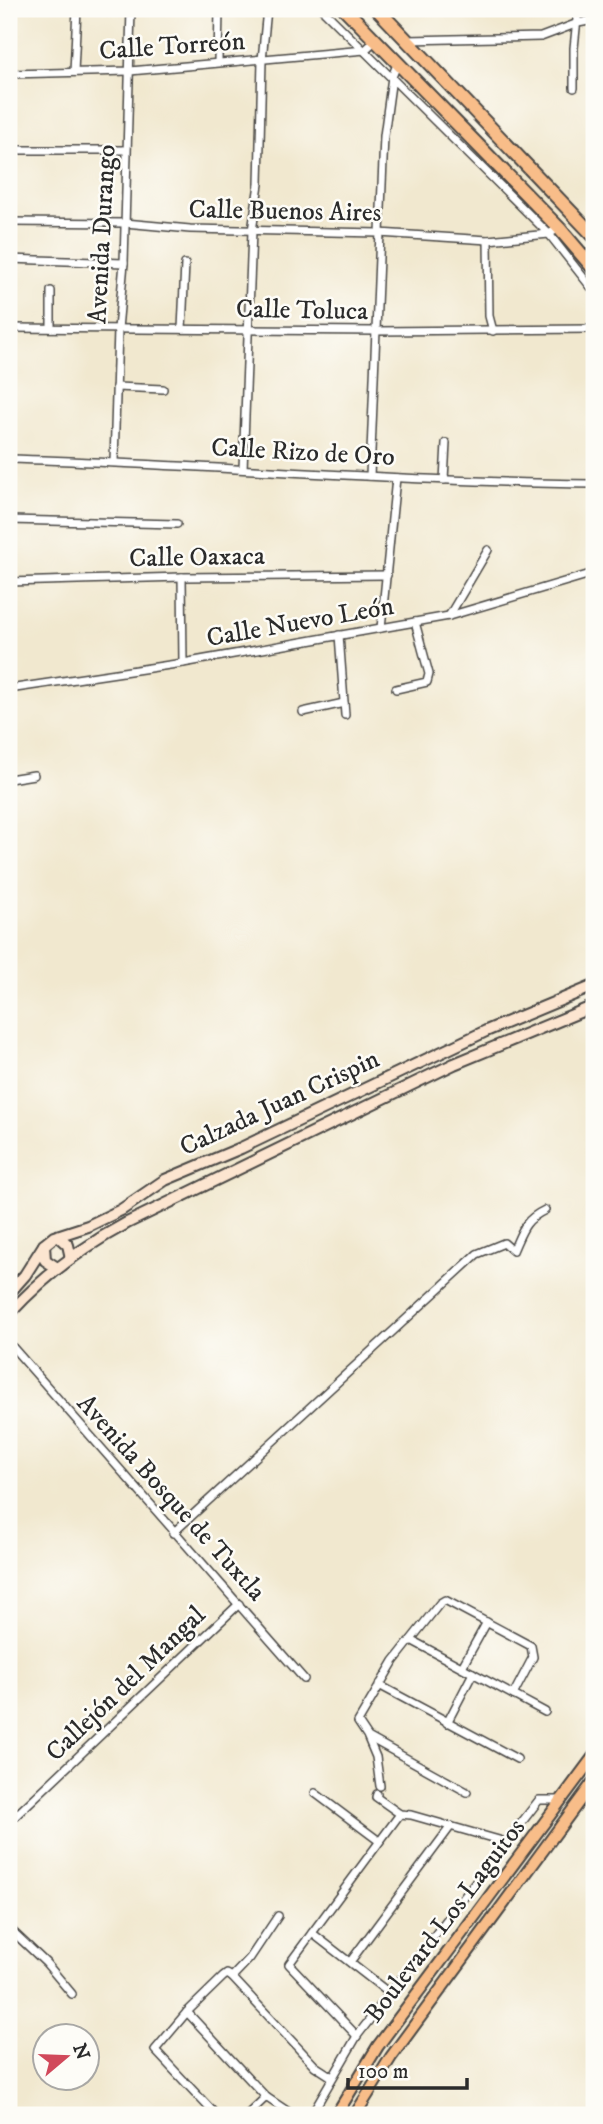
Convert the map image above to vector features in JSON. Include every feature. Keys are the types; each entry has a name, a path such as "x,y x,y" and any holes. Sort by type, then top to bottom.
{"highway":[{"path":"345,9 398,62 554,231 594,269"},
{"path":"377,9 594,236"}],"main road":[{"name":"Calzada Juan Crispin","path":"9,1293 44,1245 58,1236 88,1226 121,1210 165,1180 241,1148 486,1031 594,986"},
{"name":"Calzada Juan Crispin","path":"9,1314 57,1268 100,1237 454,1064 594,1006"},
{"path":"58,1236 68,1245 71,1258"},
{"path":"44,1245 45,1260 57,1268"},
{"name":"Boulevard Los Laguitos","path":"336,2115 378,2046 594,1756"},
{"name":"Boulevard Los Laguitos","path":"355,2115 391,2057 594,1781"},
{"path":"499,1884 511,1894"}],"street":[{"path":"74,72 77,9"},
{"name":"Avenida Durango","path":"114,462 118,329 124,263 125,150 131,9"},
{"path":"218,61 219,9"},
{"path":"243,469 252,230 259,184 262,60 267,9"},
{"path":"322,9 554,231 594,291"},
{"path":"574,88 578,9"},
{"path":"407,40 541,37 594,20"},
{"path":"365,50 376,40"},
{"name":"Calle Torreón","path":"9,75 130,71 218,61 262,60 365,50"},
{"path":"370,476 384,136 392,77 398,62"},
{"path":"9,150 125,150"},
{"name":"Calle Buenos Aires","path":"9,222 125,223 190,229 379,233 488,240 554,231"},
{"path":"488,240 489,316 493,331"},
{"path":"9,260 124,263"},
{"path":"182,329 185,264"},
{"path":"51,291 51,328"},
{"name":"Calle Toluca","path":"9,328 376,331 594,329"},
{"path":"116,387 163,389"},
{"path":"444,480 446,443"},
{"name":"Calle Rizo de Oro","path":"9,459 114,462 396,478 594,484"},
{"path":"381,628 396,478"},
{"path":"9,520 177,524"},
{"path":"449,616 488,550"},
{"name":"Calle Nuevo León","path":"9,689 183,663 449,616 594,573"},
{"name":"Calle Oaxaca","path":"9,582 387,575"},
{"path":"182,577 183,663"},
{"path":"396,689 427,682 429,674 415,622"},
{"path":"339,635 345,715"},
{"path":"303,712 344,703"},
{"path":"9,779 34,775"},
{"path":"173,1533 477,1254 503,1243 513,1251 525,1223 545,1210"},
{"name":"Avenida Bosque de Tuxtla","path":"9,1343 173,1533 304,1679"},
{"path":"506,1842 400,1814 377,1793 376,1757 358,1722 394,1661 445,1600 534,1650 513,1695"},
{"name":"Callejón del Mangal","path":"9,1822 239,1604"},
{"path":"463,1667 487,1622"},
{"path":"411,1640 545,1712"},
{"path":"447,1723 473,1673"},
{"path":"379,1685 517,1759"},
{"path":"368,1737 467,1792"},
{"path":"315,1793 379,1841"},
{"path":"310,2115 357,2036 388,1993 539,1800 561,1800"},
{"path":"357,2036 289,1964 400,1814"},
{"path":"350,1962 450,1826"},
{"path":"233,1976 250,1958 278,1916"},
{"path":"9,1928 46,1963 72,1994"},
{"path":"312,1933 388,1993"},
{"path":"216,2115 155,2050 187,2012 227,1975 233,1976 315,2066 332,2077"},
{"path":"187,2012 266,2097 293,2115"},
{"path":"247,2115 266,2097"}]}
